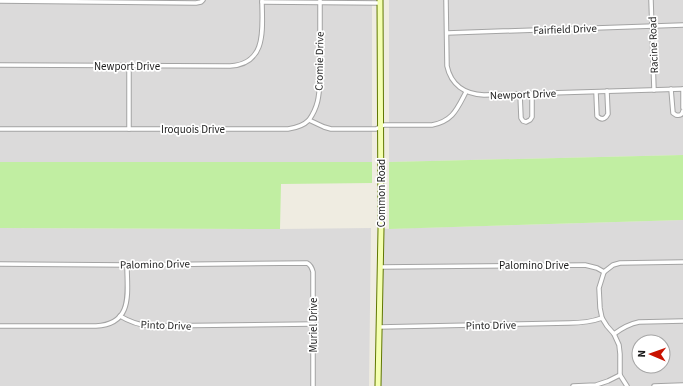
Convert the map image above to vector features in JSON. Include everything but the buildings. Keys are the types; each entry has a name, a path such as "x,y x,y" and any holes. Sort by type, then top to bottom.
{"street":[{"path":"0,1 201,2 203,0"},
{"path":"309,120 324,127 334,129 376,129 384,125 432,125 449,118 456,111 466,92 454,82 448,70 446,61 446,0"},
{"name":"Racine Road","path":"651,0 654,90"},
{"path":"262,1 380,1"},
{"name":"Newport Drive","path":"0,65 233,66 241,64 252,58 259,48 262,34 262,1"},
{"name":"Cromie Drive","path":"309,120 316,109 320,81 320,1"},
{"name":"Common Road","path":"378,386 381,127 380,1"},
{"name":"Fairfield Drive","path":"447,33 683,25"},
{"path":"128,129 129,66"},
{"path":"671,89 673,113 680,115 682,114 683,109 683,89"},
{"name":"Newport Drive","path":"466,92 484,95 683,89"},
{"path":"596,92 597,114 598,117 602,119 608,114 607,92"},
{"path":"520,94 521,118 526,122 532,117 532,94"},
{"name":"Iroquois Drive","path":"0,129 288,129 301,126 309,120"},
{"path":"627,386 620,375 620,349 617,339 602,318 599,288 604,272 613,265 620,263 683,262"},
{"name":"Palomino Drive","path":"0,264 127,265 307,263 310,265"},
{"path":"0,326 103,326 114,322 120,316 127,303 127,265"},
{"name":"Muriel Drive","path":"310,265 313,272 313,386"},
{"name":"Palomino Drive","path":"380,267 586,265 604,272"},
{"name":"Pinto Drive","path":"120,316 129,322 150,326 313,324"},
{"name":"Pinto Drive","path":"379,327 569,324 593,321 602,318"},
{"path":"614,334 632,323 683,321"},
{"path":"573,386 596,385 620,375"},
{"path":"654,386 683,385"}],"shaded area":[{"path":"0,0 372,0 372,162 0,162"},
{"path":"389,0 683,0 683,155 389,162"},
{"path":"683,220 683,386 378,386 381,229"},
{"path":"0,228 371,228 369,386 0,386"}],"green space":[{"path":"683,155 683,220 389,229 389,162"},
{"path":"0,162 372,162 372,183 281,184 280,229 0,228"}]}
